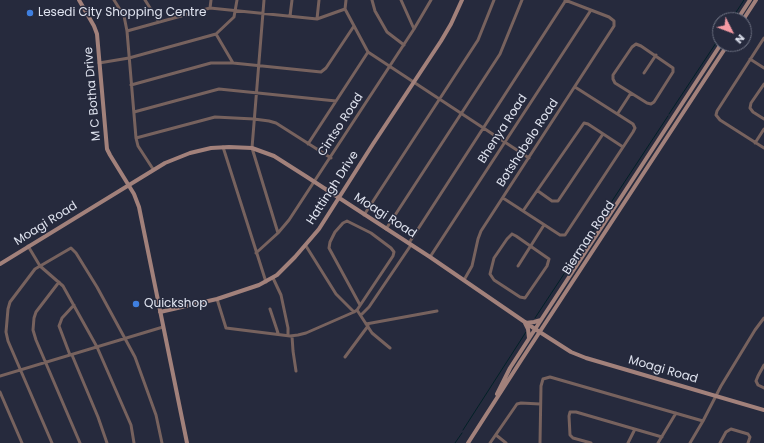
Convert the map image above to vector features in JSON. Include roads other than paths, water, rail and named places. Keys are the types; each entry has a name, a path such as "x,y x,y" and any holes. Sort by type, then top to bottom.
{"street":[{"name":"M C Botha Drive","path":"78,0 97,32 107,149 129,185 142,219 186,443"},
{"path":"114,0 124,16 127,31 136,138 138,146 153,169"},
{"path":"145,0 159,22"},
{"path":"210,8 211,0"},
{"path":"99,63 129,58 216,34 232,19 236,11 237,0"},
{"path":"264,0 252,148 278,233"},
{"path":"290,16 292,0"},
{"path":"317,19 319,0"},
{"path":"346,0 345,8 368,52 529,158"},
{"path":"372,0 387,32 404,45"},
{"path":"401,0 414,29"},
{"name":"Cintso Road","path":"256,253 286,224 331,158 404,45 431,0"},
{"name":"Hattingh Drive","path":"160,312 217,299 266,282 273,278 306,246 319,229 413,82 447,32 462,0"},
{"path":"364,214 478,40 494,0"},
{"path":"386,229 500,54 522,0"},
{"path":"361,315 369,307 410,244 566,0 591,10"},
{"path":"742,12 750,0"},
{"path":"748,12 756,0"},
{"path":"127,31 210,8 317,19 345,8"},
{"name":"Botshabelo Road","path":"464,280 472,266 481,231 613,28 614,23 612,19 591,10"},
{"name":"Bhenya Road","path":"430,258 591,10"},
{"path":"132,85 210,63 233,63 322,71 326,68 354,26"},
{"path":"216,34 233,63"},
{"path":"764,38 717,111 716,115 720,120 764,148"},
{"path":"636,44 640,44 656,55 672,66 673,72 652,103 647,103 614,82 614,75 632,47 636,44"},
{"path":"308,144 368,52"},
{"name":"Bierman Road","path":"467,443 490,406 510,368 716,52"},
{"name":"Bierman Road","path":"467,443 723,52"},
{"path":"644,73 656,55"},
{"path":"750,59 764,68"},
{"path":"764,84 751,103 750,108 753,112 764,119"},
{"path":"503,198 560,235 564,236 567,234 634,130 634,126 618,113 575,87"},
{"path":"134,112 215,90 256,92 336,101"},
{"path":"618,113 631,93"},
{"path":"136,138 215,117 254,119 276,123 331,158"},
{"path":"523,211 582,124 587,123 623,147"},
{"path":"755,142 764,129"},
{"path":"538,191 552,201 558,201 603,134"},
{"path":"223,147 266,282"},
{"name":"Moagi Road","path":"0,264 168,161 211,148 252,148 274,156 339,197 464,280 524,322 579,355 764,410"},
{"path":"217,299 226,328 278,333 292,336 306,333 355,311 360,305 393,256 394,252 371,233 347,220 335,232 329,248 360,305"},
{"path":"518,266 544,225"},
{"path":"510,235 516,236 531,246 550,260 532,289 523,298 492,278 490,274 494,258 510,235"},
{"path":"28,246 40,266 59,282 97,347 129,421 134,443"},
{"path":"306,246 336,294 361,315 372,334 390,348"},
{"path":"52,443 6,336 8,307 10,302 35,269 69,249 73,249 105,300 135,357 152,404 162,443"},
{"path":"273,278 281,295 288,328 288,335"},
{"path":"59,282 36,312 34,318 34,335 80,443"},
{"path":"74,306 62,318 59,326 98,417 107,443"},
{"path":"270,309 278,333"},
{"path":"345,357 367,325 437,311"},
{"path":"690,443 703,421 720,386 764,318"},
{"path":"528,340 528,329 524,322 541,320"},
{"path":"0,376 163,327"},
{"path":"292,336 292,351 296,371"},
{"path":"534,340 547,337"},
{"path":"764,365 756,381 758,385 764,388"},
{"path":"540,443 540,404 542,382 543,379 550,377 703,421"},
{"path":"0,392 22,443"},
{"path":"490,443 517,404 540,404"},
{"path":"591,443 570,435 570,412 576,412 662,437"},
{"path":"658,443 676,413"},
{"path":"628,443 635,429"},
{"path":"720,443 727,431 731,429 749,435 750,439 748,443"},
{"path":"496,435 506,443"}],"waterway":[{"path":"736,12 744,0"},
{"path":"669,114 712,49"},
{"path":"535,318 668,116"},
{"path":"463,430 526,332"},
{"path":"455,443 462,433"}],"place":[{"name":"Lesedi City Shopping Centre","path":"30,13"},
{"name":"Quickshop","path":"136,304"}]}
